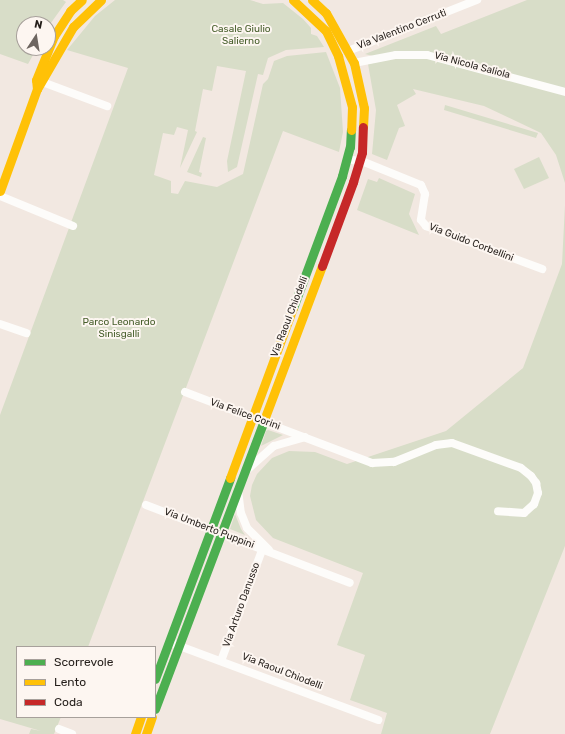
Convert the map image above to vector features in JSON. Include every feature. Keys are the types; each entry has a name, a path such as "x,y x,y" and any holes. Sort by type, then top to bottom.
{"main road":[{"path":"0,190 39,84 55,33 70,12 82,0"},
{"path":"39,84 65,39 101,0"},
{"name":"Via Raoul Chiodelli","path":"156,676 347,159 353,125 346,78 326,31 293,0"},
{"name":"Via Raoul Chiodelli","path":"156,706 359,161 364,127 364,108 354,63 326,13 312,0"},
{"path":"134,734 141,718"},
{"path":"146,734 152,718"}],"street":[{"name":"Via Valentino Cerruti","path":"348,51 477,0"},
{"name":"Via Nicola Saliola","path":"354,63 390,55 427,55 565,92"},
{"path":"39,84 107,106"},
{"name":"Via Guido Corbellini","path":"347,159 359,161 421,185 425,194 420,216 426,226 542,269"},
{"path":"0,196 73,226"},
{"path":"0,324 26,333"},
{"name":"Via Felice Corini","path":"184,392 372,463 394,462 436,445 452,443 521,468 531,476 536,484 538,493 534,504 524,513 498,511"},
{"name":"Via Felice Corini","path":"242,476 257,459 274,446 306,437"},
{"name":"Via Umberto Puppini","path":"238,486 242,513 247,528 273,554"},
{"name":"Via Umberto Puppini","path":"146,505 350,583"},
{"name":"Via Arturo Danusso","path":"221,661 262,550"},
{"name":"Via Raoul Chiodelli","path":"169,642 378,720"},
{"path":"60,729 72,734"}],"green space":[{"path":"0,0 63,0 66,2 56,16 16,16 16,56 32,56 28,64 0,54"},
{"name":"Parco Leonardo Sinisgalli","path":"115,0 250,0 263,4 283,3 303,19 311,28 311,34 317,36 324,47 286,50 268,58 263,75 258,74 237,167 228,172 227,161 246,71 217,66 212,91 203,89 195,131 197,132 180,168 188,130 177,127 174,135 163,133 154,175 171,181 171,193 178,194 185,181 217,187 243,174 263,84 268,79 274,61 287,56 326,52 340,88 343,132 339,152 283,131 88,646 16,646 16,718 61,718 54,734 29,734 31,729 41,731 0,719 0,415 128,68 67,50 95,16"},
{"path":"527,0 565,0 565,183 556,155 541,133 484,106 413,89 416,94 397,105 405,126 399,128 387,160 372,154 376,110 368,64 388,60 365,54 436,26 441,34"},
{"path":"445,105 538,133 536,138 444,110"},
{"path":"203,137 206,138 199,172 202,173 201,177 187,172"},
{"path":"539,157 549,178 524,189 514,169"},
{"path":"379,178 415,194 409,214 419,235 357,210 368,179 377,182"},
{"path":"565,205 565,546 490,734 381,734 387,713 350,700 365,655 337,645 363,573 273,538 256,520 250,496 252,485 257,474 272,458 289,451 315,452 347,464 446,431 523,368 562,264"},
{"path":"268,430 283,435 261,446 266,431"},
{"path":"235,514 241,529 245,535 230,529"}],"traffic: fast":[{"path":"293,308 342,176 350,147 351,130"},
{"path":"156,706 264,420"},
{"path":"156,676 230,478"}],"traffic: slow":[{"path":"37,89 36,80 54,36 70,11 82,0"},
{"path":"0,191 37,89 73,27 101,0"},
{"path":"293,0 326,31 338,56 352,107 351,130"},
{"path":"312,0 326,13 354,63 364,108 363,127"},
{"path":"264,420 322,266"},
{"path":"230,478 293,308"},
{"path":"135,734 141,718"},
{"path":"146,734 152,718"}],"traffic: jam":[{"path":"322,266 353,182 362,152 363,127"}],"park label":[{"name":"Casale Giulio Salierno","path":"241,34"}]}
